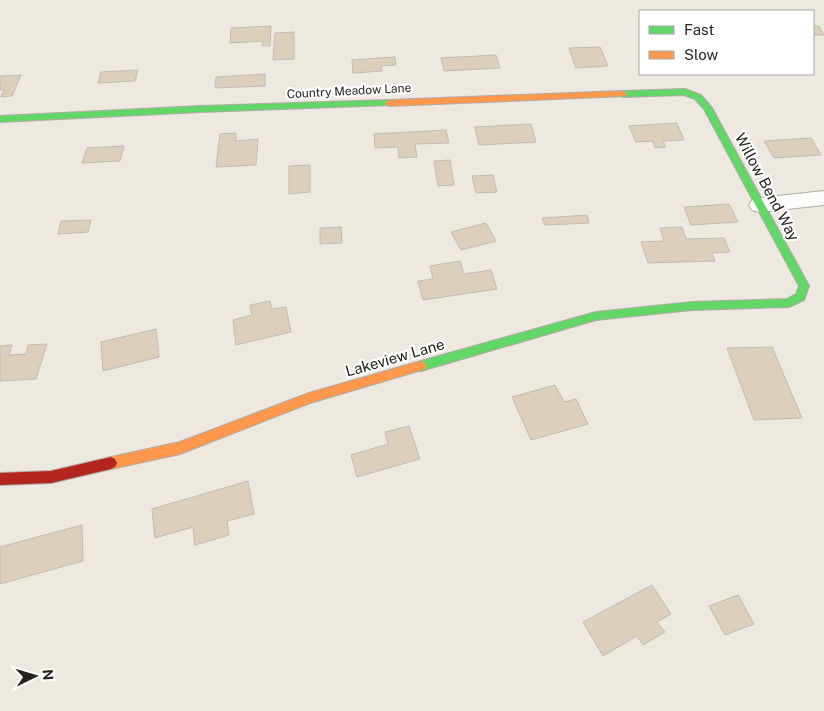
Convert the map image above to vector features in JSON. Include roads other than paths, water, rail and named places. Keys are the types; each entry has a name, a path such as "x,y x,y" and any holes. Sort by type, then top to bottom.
{"street":[{"name":"Country Meadow Lane","path":"0,119 201,109 685,92 698,97"},
{"name":"Willow Bend Way","path":"698,97 708,108 804,286 803,294"},
{"path":"759,205 824,198"},
{"name":"Lakeview Lane","path":"0,479 51,477 101,468 118,461 180,448 309,398 596,316 692,306 789,303 797,301 803,294"}]}
